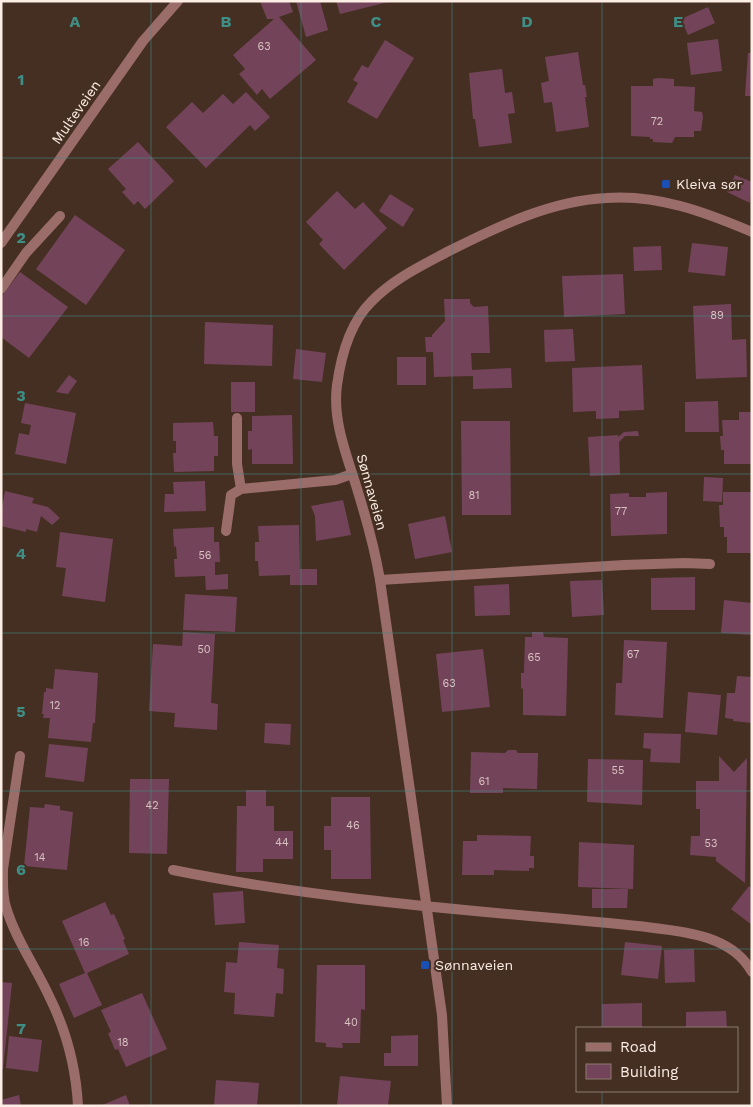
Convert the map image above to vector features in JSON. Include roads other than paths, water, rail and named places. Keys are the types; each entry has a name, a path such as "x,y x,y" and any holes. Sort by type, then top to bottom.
{"street":[{"name":"Multeveien","path":"1,242 143,41 178,1"},
{"name":"Sønnaveien","path":"447,1106 442,1015 380,580 368,528 340,435 336,388 346,343 369,303 390,285 411,271 521,217 577,202 606,198 636,198 690,208 752,232"},
{"path":"1,289 26,253 60,216"},
{"path":"237,418 237,464 241,488"},
{"path":"226,531 231,495 241,488 335,480 352,474"},
{"path":"380,580 685,562 710,564"},
{"path":"20,756 3,869 5,905 11,922 50,996 62,1026 71,1055 78,1106"},
{"path":"173,870 240,883 427,907 638,926 703,937 730,948 740,955 752,972"}],"place":[{"name":"Kleiva sør","path":"666,184"},
{"name":"Sønnaveien","path":"425,965"}]}
